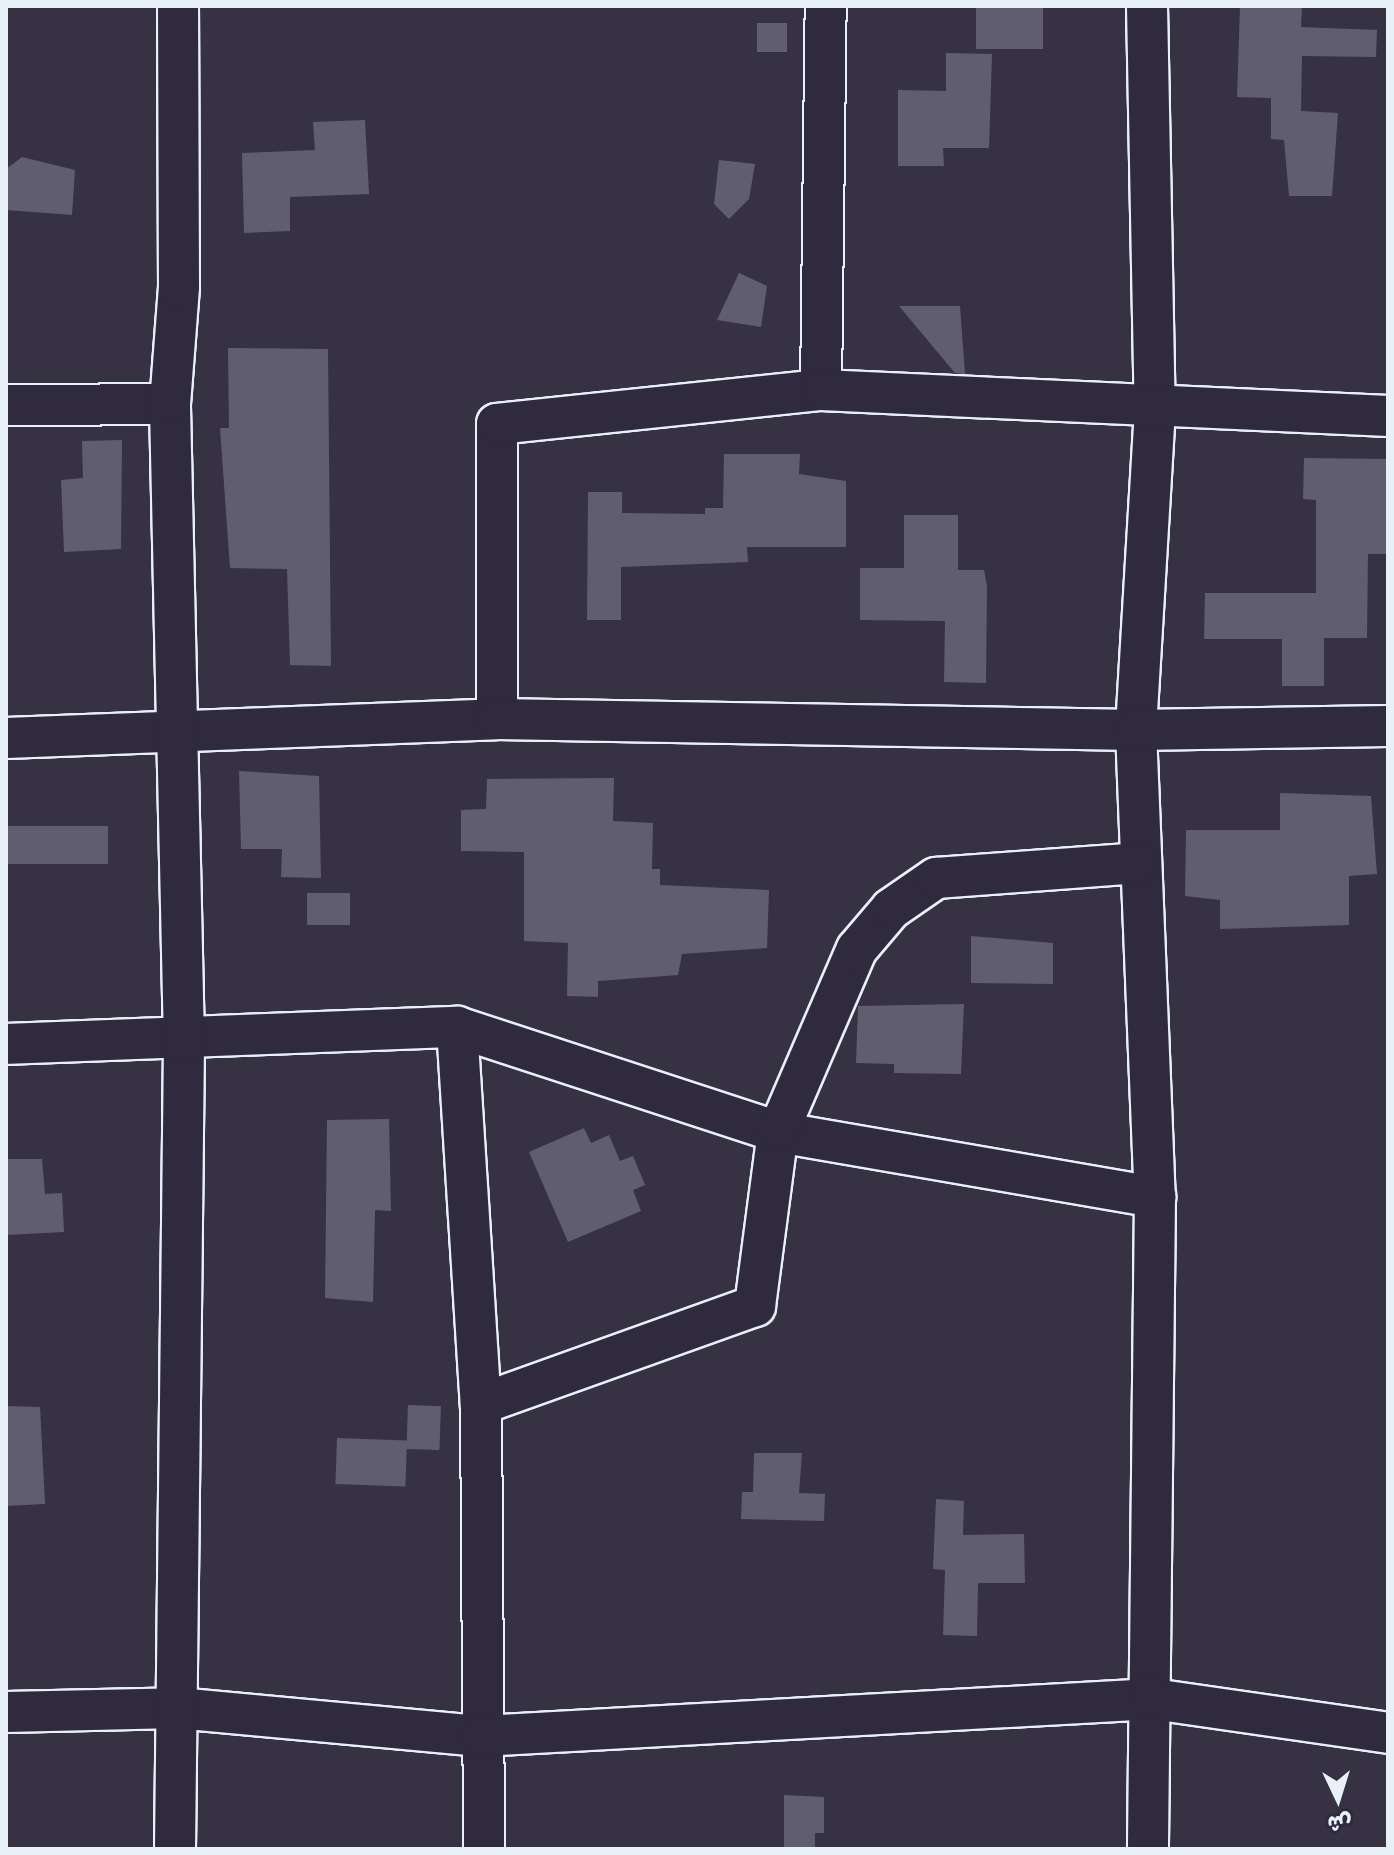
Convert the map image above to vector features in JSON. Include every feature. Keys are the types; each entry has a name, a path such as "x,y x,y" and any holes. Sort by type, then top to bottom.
{"street":[{"path":"175,1849 184,1043 182,733 170,404 179,286 178,6"},
{"path":"821,390 826,6"},
{"path":"1147,6 1155,409 1136,730 1138,863 1155,1197 1153,1699 1148,1849"},
{"path":"497,719 497,424 821,390 1155,409 1388,416"},
{"path":"6,405 170,404"},
{"path":"6,738 497,719 1136,730 1388,726"},
{"path":"481,1404 755,1306 778,1132 857,949 891,909 936,878 1138,863"},
{"path":"6,1044 184,1043 457,1027 778,1132 1155,1197"},
{"path":"457,1027 481,1404 484,1849"},
{"path":"6,1712 177,1708 481,1736 1153,1699 1388,1733"}],"building":[{"path":"976,6 1043,6 1043,49 976,49"},
{"path":"1240,6 1302,6 1301,27 1377,30 1376,57 1302,56 1301,111 1338,113 1332,196 1289,196 1284,140 1271,139 1271,98 1237,97"},
{"path":"757,23 787,23 787,52 757,52"},
{"path":"946,53 992,54 989,148 943,148 944,166 898,166 898,90 946,91"},
{"path":"365,120 369,194 290,197 290,231 244,233 242,153 315,150 313,122"},
{"path":"22,157 75,170 72,215 6,210 6,169"},
{"path":"719,160 755,164 749,199 729,219 714,204"},
{"path":"739,273 767,286 761,327 717,320"},
{"path":"899,306 960,306 965,374 955,373"},
{"path":"228,348 328,349 331,666 290,665 287,569 230,568 220,428 229,428"},
{"path":"122,440 121,549 64,552 61,480 83,478 82,441"},
{"path":"724,454 800,454 799,474 846,481 846,547 747,547 748,562 621,567 621,620 587,620 588,492 622,492 622,513 705,514 705,508 723,508"},
{"path":"1304,458 1388,459 1388,554 1368,554 1367,638 1324,638 1324,686 1282,686 1282,639 1204,639 1205,593 1316,593 1316,500 1303,499"},
{"path":"904,515 958,515 958,570 984,570 987,587 986,683 944,682 945,621 860,620 860,568 904,568"},
{"path":"239,771 319,776 321,878 281,877 282,849 241,849"},
{"path":"614,778 613,821 653,823 652,869 660,869 660,885 769,890 767,948 682,954 678,975 598,981 598,997 567,996 568,943 524,941 524,852 461,851 461,810 486,809 487,779"},
{"path":"1280,793 1371,796 1377,874 1349,876 1349,925 1220,929 1220,900 1185,896 1186,830 1280,830"},
{"path":"6,826 108,826 108,864 6,864"},
{"path":"307,893 350,893 350,925 307,925"},
{"path":"971,936 1053,943 1053,984 971,983"},
{"path":"964,1004 961,1074 894,1073 894,1064 856,1063 858,1006"},
{"path":"389,1119 391,1211 375,1210 373,1302 325,1298 327,1120"},
{"path":"584,1128 591,1143 609,1135 620,1161 633,1156 645,1185 633,1190 641,1211 568,1242 529,1152"},
{"path":"6,1159 42,1159 45,1194 62,1193 64,1232 6,1235"},
{"path":"408,1405 441,1406 439,1450 406,1449"},
{"path":"6,1406 40,1407 45,1504 6,1506"},
{"path":"337,1438 407,1440 405,1486 335,1484"},
{"path":"754,1453 802,1453 799,1493 825,1494 824,1521 741,1519 742,1492 753,1492"},
{"path":"936,1499 964,1501 963,1535 1024,1534 1025,1583 978,1583 977,1636 943,1635 945,1570 933,1569"},
{"path":"784,1795 824,1797 824,1833 815,1833 815,1849 784,1849"}]}
